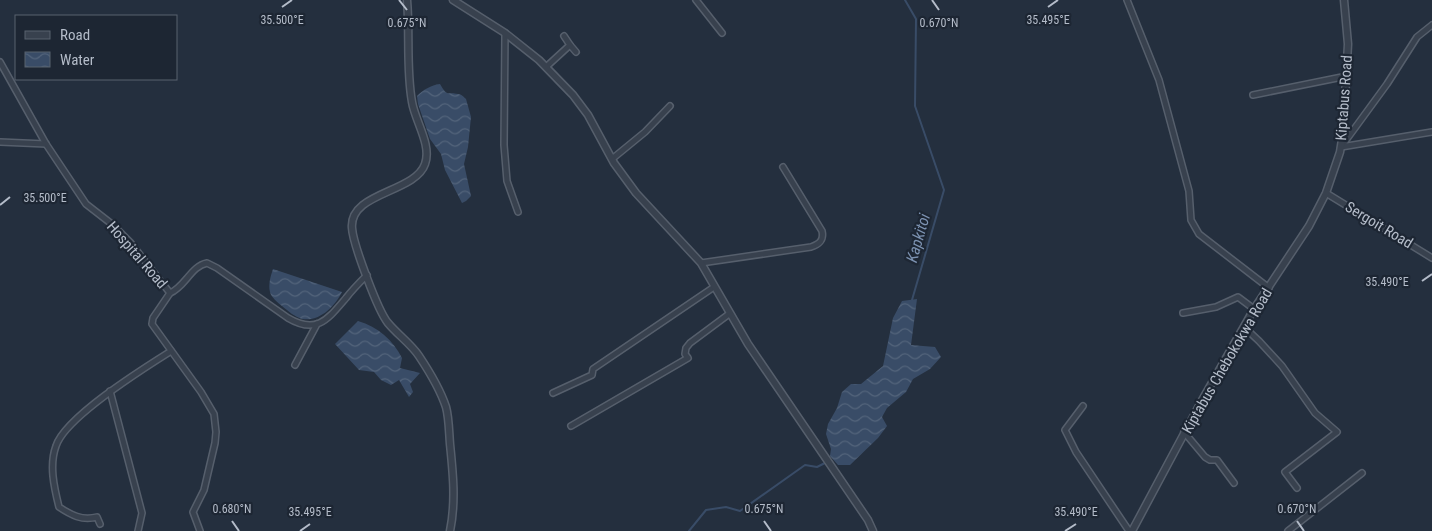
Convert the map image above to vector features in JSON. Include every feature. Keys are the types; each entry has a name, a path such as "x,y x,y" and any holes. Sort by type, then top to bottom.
{"street":[{"path":"407,0 409,84 412,104 424,142 425,164 418,175 383,193 358,209 353,214 352,229 383,316 418,355 432,377 446,407 454,502 450,531"},
{"path":"453,0 505,33 560,80 578,101 588,115 612,159 646,206 672,230 701,264 748,344 868,520 873,531"},
{"path":"696,0 722,33"},
{"path":"1127,0 1159,80 1189,191 1191,220 1194,227 1199,234 1269,288"},
{"name":"Kiptabus Road","path":"1326,193 1341,147 1348,76 1348,44 1344,0"},
{"path":"1341,147 1387,84 1417,37 1432,25"},
{"path":"505,33 504,145 507,181 518,212"},
{"path":"564,36 576,52"},
{"path":"546,67 570,45"},
{"name":"Hospital Road","path":"0,62 46,144 86,204 113,225 130,242 170,293 180,286 201,264 207,262 297,323 305,325 318,324"},
{"path":"1253,95 1348,76"},
{"path":"612,159 644,132 670,106"},
{"path":"1341,147 1432,132"},
{"path":"0,142 46,144"},
{"path":"701,264 812,247 820,242 823,237 822,231 783,167"},
{"name":"Kiptabus Chebokokwa Road","path":"1131,531 1184,432 1254,309 1309,226 1326,193"},
{"name":"Sergoit Road","path":"1326,193 1432,258"},
{"path":"295,365 318,324 330,318 367,274"},
{"path":"553,393 592,375 593,369 714,287"},
{"path":"170,293 152,322 201,392 216,420 215,443 204,490 193,512 200,531"},
{"path":"1183,313 1216,306 1238,297 1254,309"},
{"path":"570,426 688,358 685,354 690,343 729,314"},
{"path":"1244,327 1259,340 1282,366 1315,413 1337,432 1285,472 1297,488"},
{"path":"100,524 97,518 79,518 70,515 59,506 53,460 56,444 64,432 110,391 171,351"},
{"path":"110,391 142,512 138,531"},
{"path":"1083,406 1065,430 1076,452 1131,531"},
{"path":"1184,432 1205,457 1210,460 1217,460 1234,483"},
{"path":"1288,531 1362,473"}],"water":[{"path":"440,84 446,93 459,94 466,99 471,117 464,164 471,196 462,203 445,170 441,154 430,139 418,104 417,96 419,94 430,87"},
{"path":"273,269 342,292 326,312 315,318 302,319 289,312 272,296 269,286"},
{"path":"917,299 911,345 935,347 941,357 930,369 913,379 906,392 887,408 882,417 887,426 878,438 850,465 838,465 830,456 831,449 826,434 828,424 837,408 842,392 851,384 861,384 883,366 893,318 902,301"},
{"path":"358,321 384,335 394,345 402,358 400,368 420,373 410,384 413,392 409,397 399,380 391,385 381,380 374,372 359,370 335,344"}],"waterway":[{"name":"Kapkitoi","path":"905,0 916,19 915,106 944,190 912,300"},
{"name":"Kapkitoi","path":"689,531 706,510 726,507 740,511 805,465 817,467 825,463"}]}
